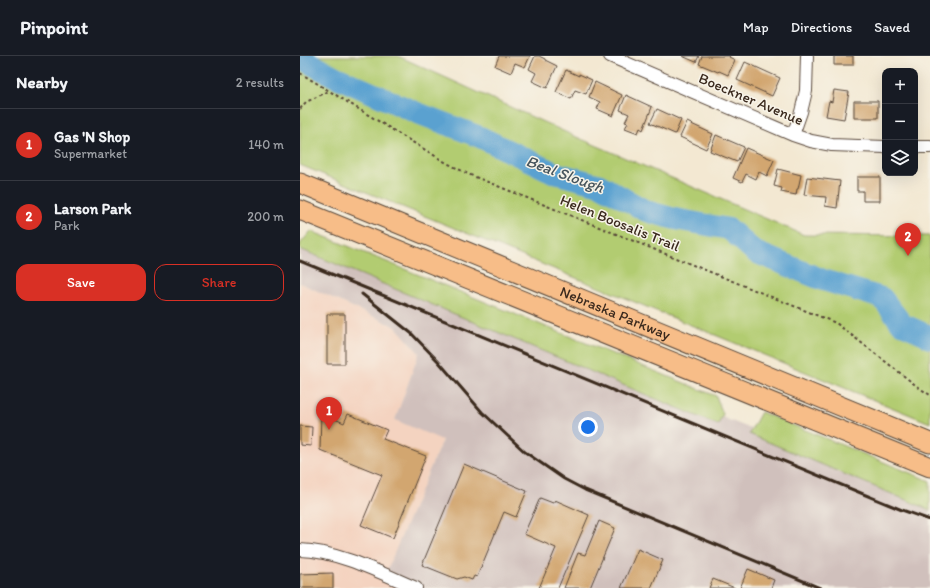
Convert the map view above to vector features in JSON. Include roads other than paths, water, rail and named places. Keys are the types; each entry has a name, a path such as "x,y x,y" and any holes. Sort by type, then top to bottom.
{"main road":[{"name":"Nebraska Parkway","path":"300,183 930,443"},
{"name":"Nebraska Parkway","path":"300,210 930,467"}],"street":[{"name":"Boeckner Avenue","path":"610,56 793,135 811,141 832,145 882,147"},
{"path":"793,135 806,91 807,56"},
{"path":"918,147 930,147"},
{"path":"300,550 325,553 349,560 416,588"}],"waterway":[{"name":"Beal Slough","path":"300,58 334,76 415,112 480,137 555,173 600,185 646,211 675,219 729,229 755,252 823,280 882,298 902,324 927,335 930,338"},
{"name":"Beal Slough","path":"927,335 930,331"}],"railway":[{"path":"300,261 902,510 930,520"},
{"path":"362,294 411,333 438,361 482,412 525,452 564,479 585,490 820,588"}],"place":[{"name":"Larson Park","path":"908,256"},
{"name":"Gas 'N Shop","path":"329,430"}]}
